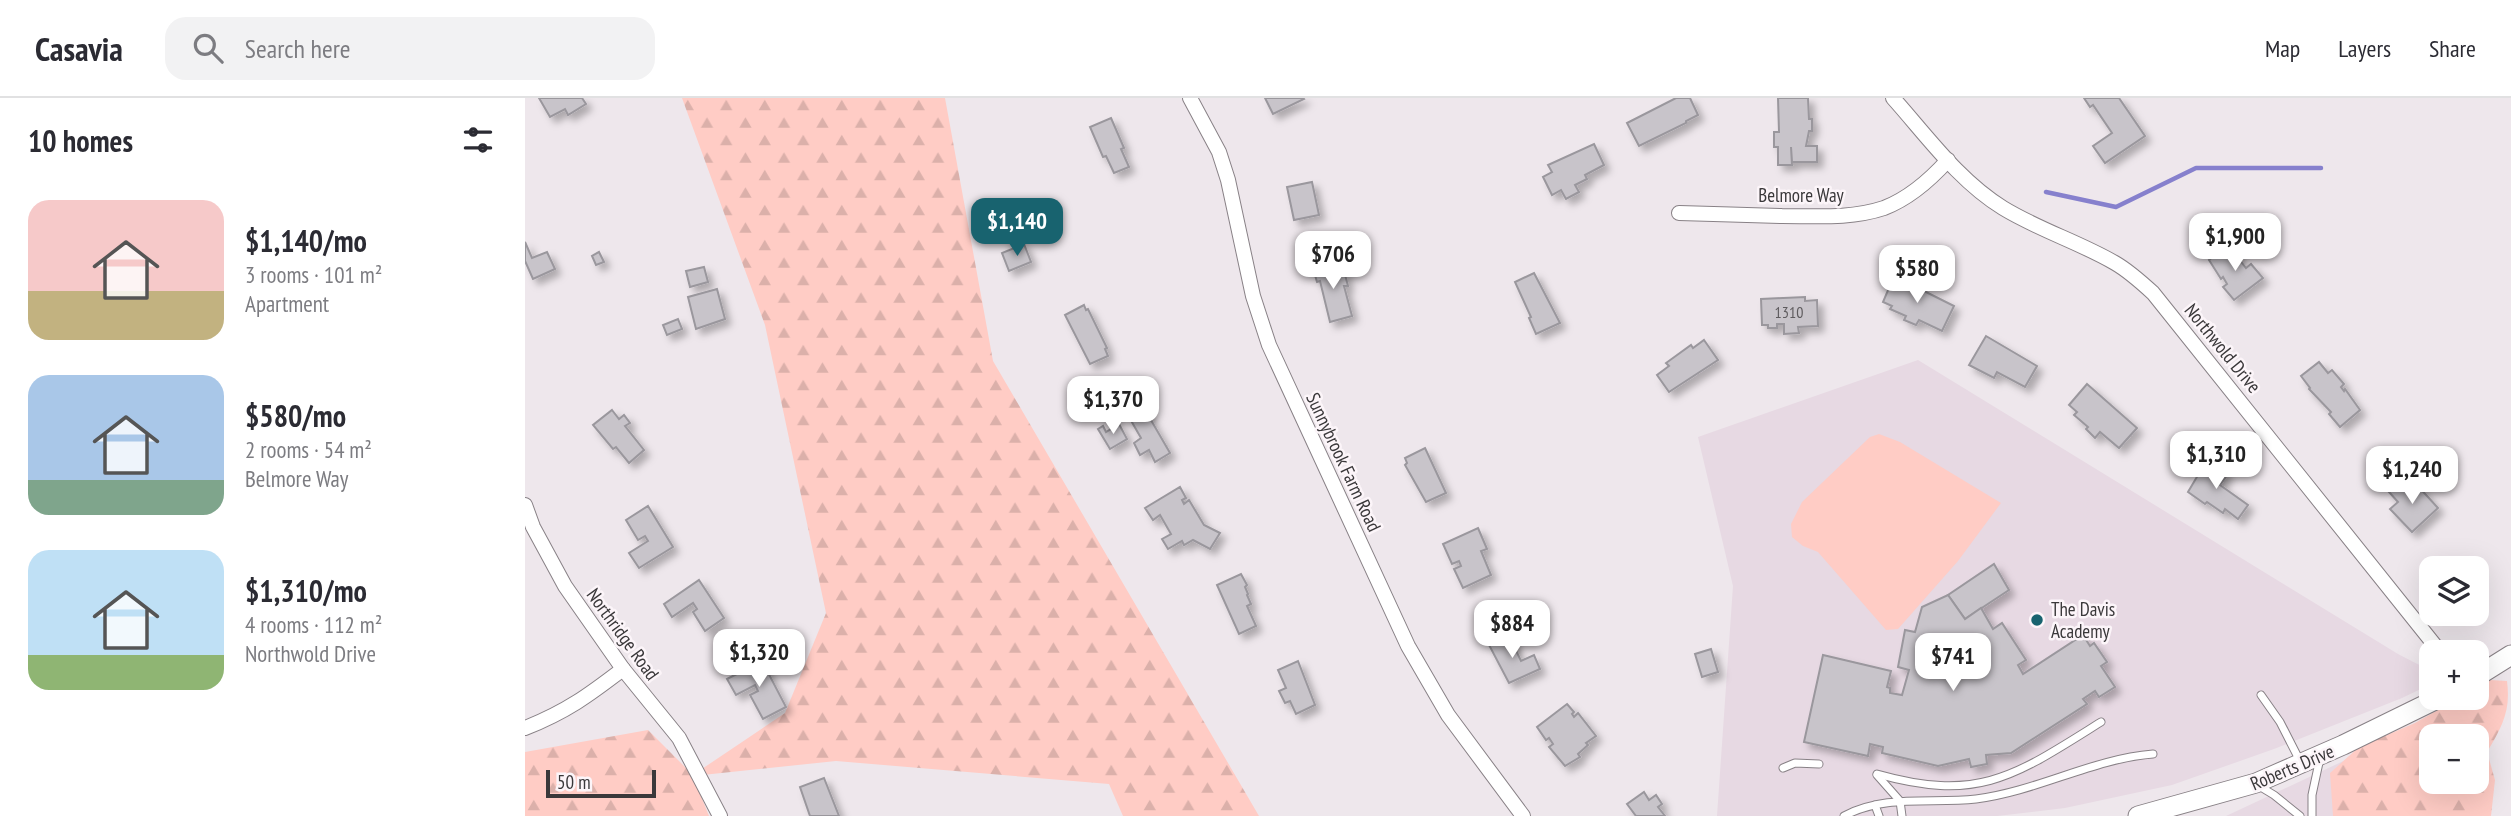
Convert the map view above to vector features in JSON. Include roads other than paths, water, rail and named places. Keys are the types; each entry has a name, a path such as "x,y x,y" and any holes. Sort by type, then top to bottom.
{"street":[{"name":"Sunnybrook Farm Road","path":"1190,98 1219,152 1228,180 1253,296 1269,345 1404,638 1448,715 1523,816"},
{"name":"Northwold Drive","path":"1893,98 1977,190 2002,208 2040,229 2113,261 2153,292 2431,640"},
{"name":"Belmore Way","path":"1679,213 1831,217 1861,214 1886,207 1909,196 1929,181 1948,160"},
{"name":"Northridge Road","path":"525,505 533,527 565,586 623,668 679,738 720,816"},
{"path":"2489,669 2511,655"},
{"path":"525,727 553,717 581,702 623,668"},
{"name":"Roberts Drive","path":"2138,816 2256,783 2419,708"}],"lane":[{"path":"2261,695 2280,722 2301,763"},
{"path":"1902,816 1901,801 1877,774 1928,786 1986,783 2022,770 2101,722"},
{"path":"1844,816 1875,805 1901,801 1975,799 2002,794 2029,788 2116,759 2153,754"},
{"path":"2312,816 2312,795 2321,755"},
{"path":"1783,768 1795,763 1819,764"},
{"path":"2256,783 2300,816"},
{"path":"1875,805 1878,816"}],"waterway":[{"path":"2046,192 2116,207 2196,168 2321,168"}],"place":[{"name":"The Davis Academy","path":"2037,620"}]}
